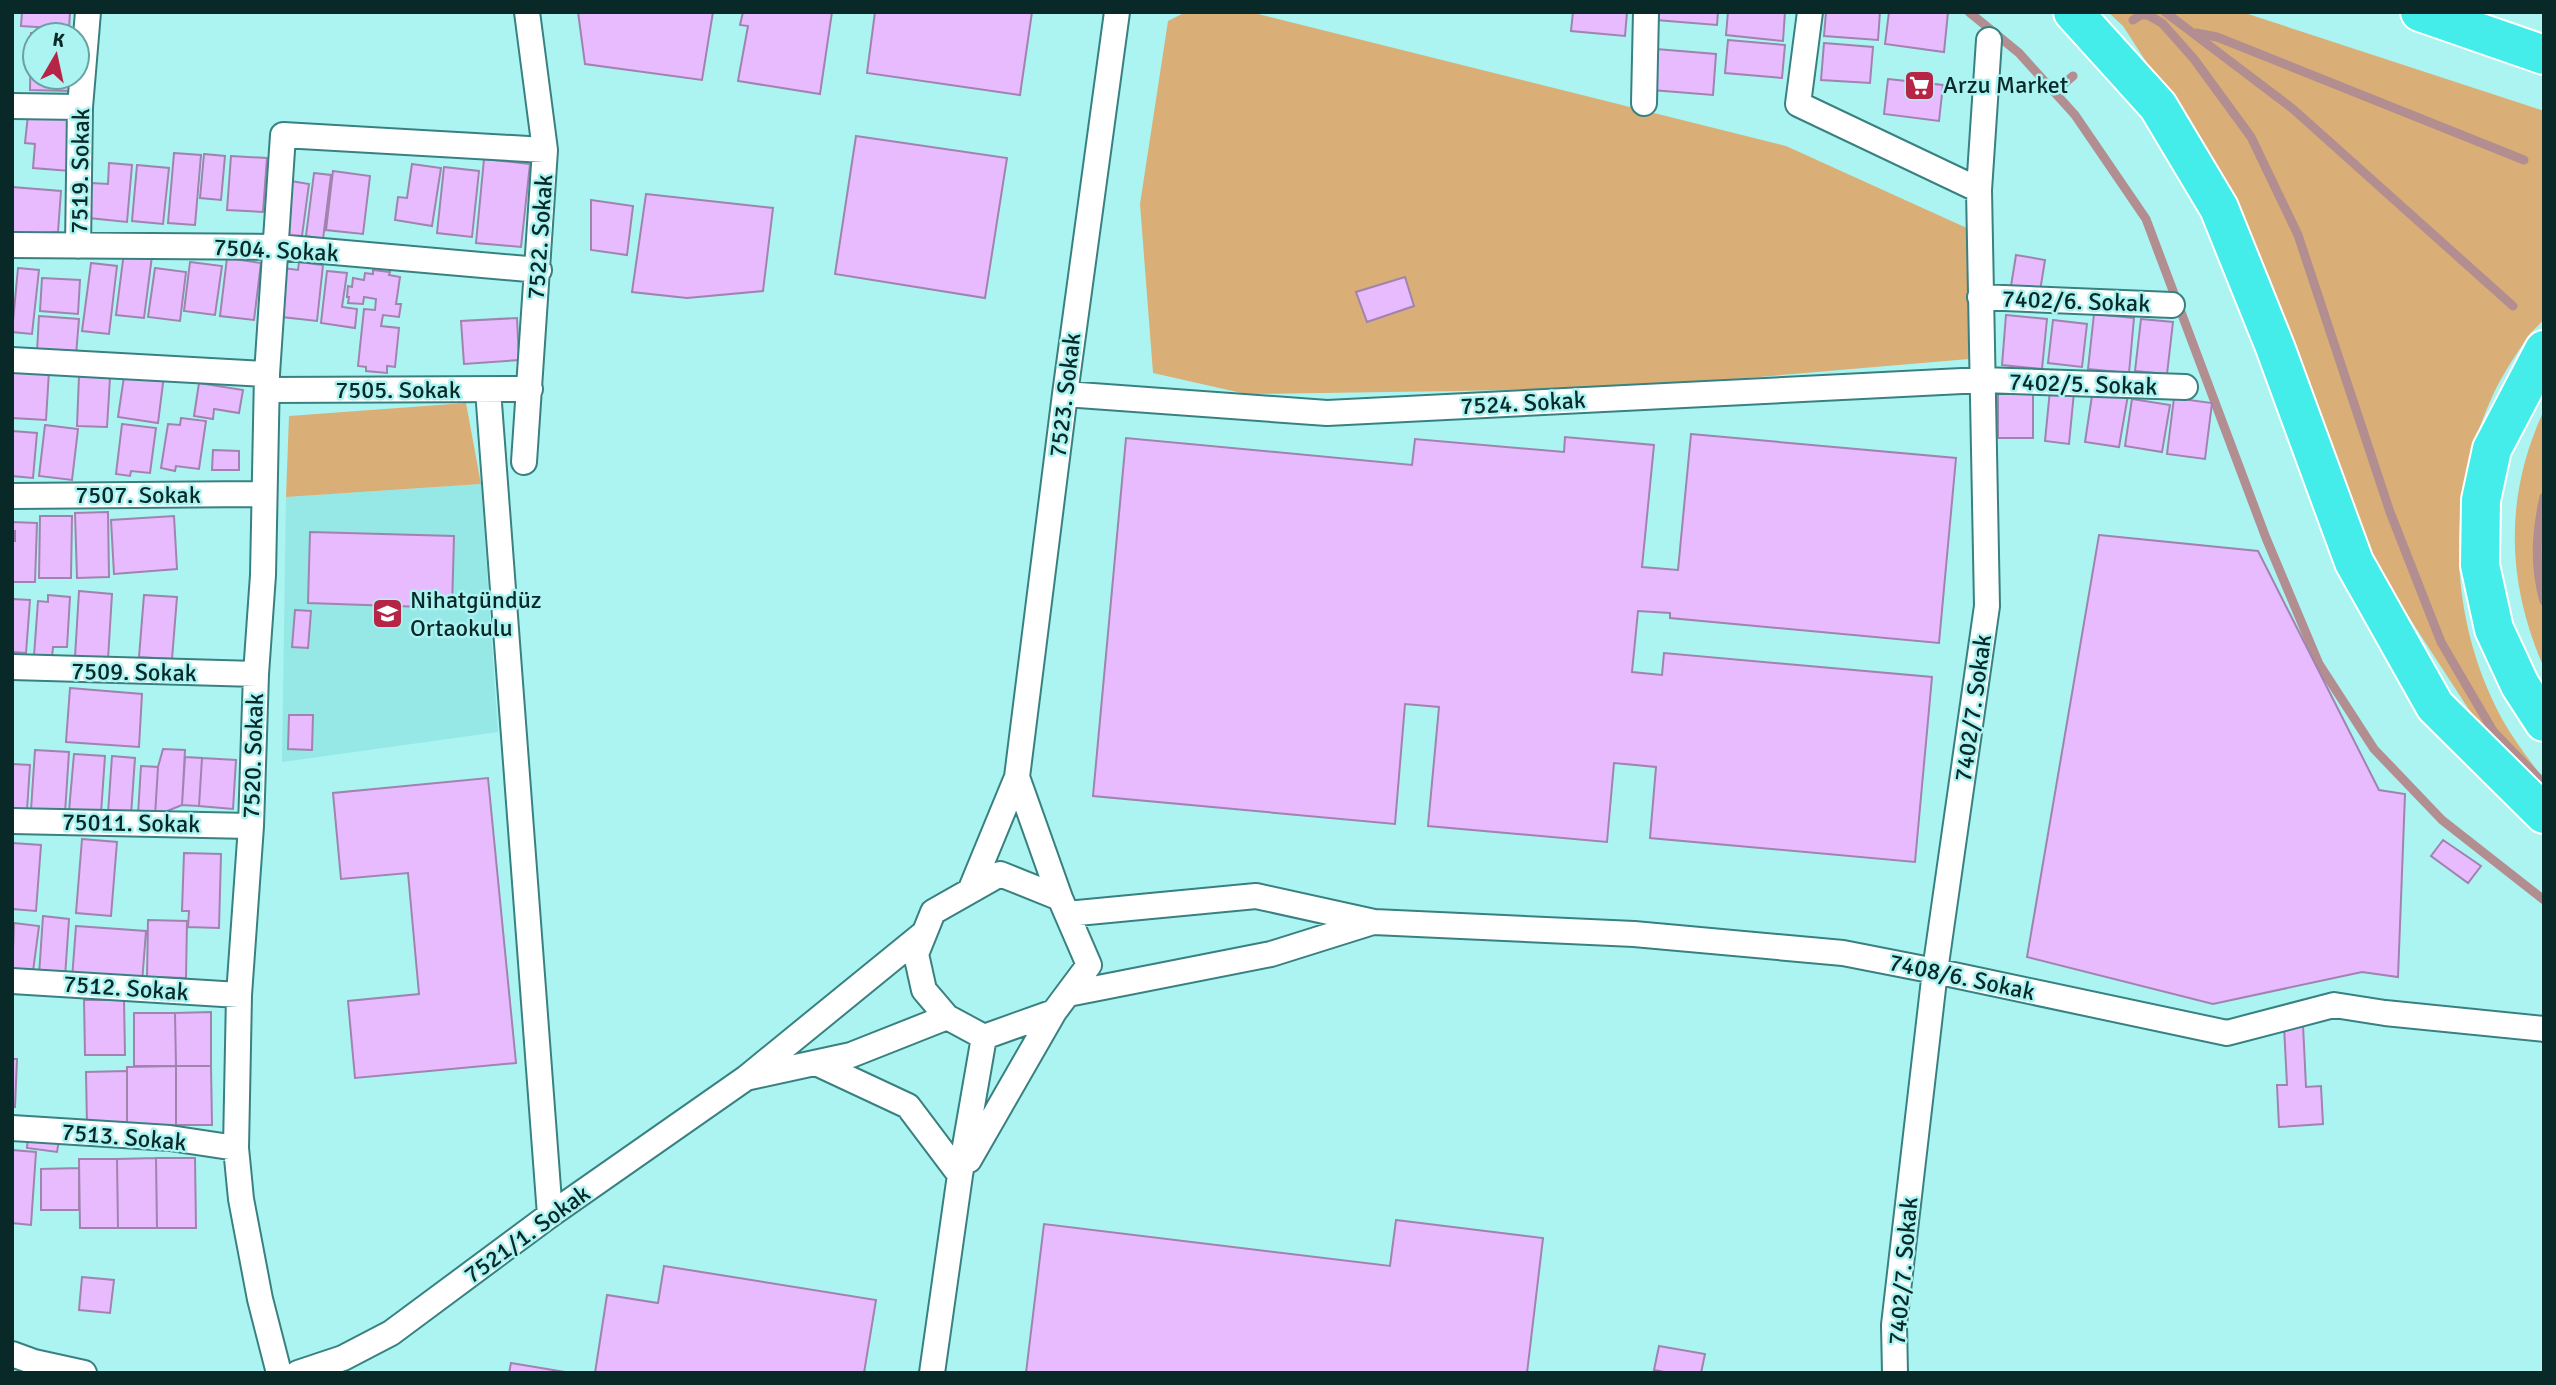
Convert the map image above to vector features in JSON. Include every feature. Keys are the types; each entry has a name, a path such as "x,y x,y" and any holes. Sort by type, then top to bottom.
{"highway":[{"path":"2073,12 2158,106 2219,208 2275,347 2354,562 2435,706 2544,814"},
{"path":"2420,12 2544,55"},
{"path":"2544,350 2492,449 2481,500 2480,565 2494,629 2520,685 2544,722"}],"street":[{"name":"7519. Sokak","path":"79,246 80,107 88,12"},
{"name":"7522. Sokak","path":"524,463 545,150 527,12"},
{"name":"7523. Sokak","path":"1017,777 1117,12"},
{"path":"1644,103 1646,12"},
{"path":"1810,12 1798,104 1979,190"},
{"name":"7402/7. Sokak","path":"1895,1373 1894,1325 1936,971 1987,606 1979,190 1989,40"},
{"path":"12,106 80,107"},
{"name":"7520. Sokak","path":"279,1373 260,1299 241,1199 236,1148 239,995 251,826 256,674 263,575 267,382 283,135 545,150"},
{"name":"7504. Sokak","path":"12,245 277,247 539,270"},
{"name":"7402/6. Sokak","path":"1980,297 2172,304"},
{"name":"7505. Sokak","path":"12,360 267,382 488,390 530,389"},
{"name":"7524. Sokak","path":"1065,394 1327,413 1982,380"},
{"name":"7402/5. Sokak","path":"1982,380 2185,387"},
{"path":"488,390 550,1215"},
{"name":"7507. Sokak","path":"12,496 264,494"},
{"name":"7509. Sokak","path":"12,667 256,674"},
{"path":"970,891 1017,777"},
{"path":"960,1175 1061,1003 1089,965 1063,906 1017,777"},
{"name":"75011. Sokak","path":"12,821 251,826"},
{"path":"984,1037 947,1017 924,989 916,954 933,912 1000,874 1063,906 1256,896 1374,922"},
{"path":"984,1037 1061,1003 1271,954 1374,922"},
{"name":"7408/6. Sokak","path":"1374,922 1634,934 1843,953 2227,1033 2334,1005 2385,1013 2544,1029"},
{"name":"7521/1. Sokak","path":"298,1373 343,1358 391,1333 550,1215 746,1078 924,933"},
{"name":"7512. Sokak","path":"12,981 239,995"},
{"path":"746,1078 851,1055 947,1017"},
{"path":"932,1373 960,1175 984,1037"},
{"path":"816,1063 908,1106 960,1175"},
{"name":"7513. Sokak","path":"12,1128 170,1138 236,1148"},
{"path":"12,1354 34,1362 84,1373"}],"shaded area":[{"path":"1186,12 1250,12 1786,146 1969,229 1969,359 1641,387 1457,391 1246,394 1153,373 1140,204 1168,21"},
{"path":"2108,12 2242,12 2544,111 2545,314 2500,381 2477,437 2466,477 2460,518 2459,559 2471,641 2484,680 2502,719 2544,780 2477,722 2371,559 2270,278 2213,165 2123,26"},
{"path":"466,403 481,484 286,497 289,416"},
{"path":"2544,410 2544,668 2522,604 2515,539 2516,507 2522,475"},
{"name":"Nihatgündüz Ortaokulu","path":"481,484 498,732 282,762 286,497"}],"building":[{"path":"22,12 70,12 69,21 21,21"},
{"path":"578,12 713,12 702,80 585,64"},
{"path":"743,12 832,12 820,94 738,81 748,26 740,25"},
{"path":"875,12 1032,12 1020,95 867,73"},
{"path":"1573,12 1627,12 1625,36 1571,31"},
{"path":"1656,12 1718,12 1717,25 1656,20"},
{"path":"1728,12 1785,12 1783,41 1726,35"},
{"path":"1826,12 1880,12 1878,40 1824,36"},
{"path":"1889,12 1948,12 1944,52 1885,44"},
{"path":"1728,40 1785,45 1782,78 1725,73"},
{"path":"1824,43 1873,47 1870,83 1821,80"},
{"path":"1656,49 1716,54 1713,95 1652,90"},
{"path":"1888,79 1943,85 1939,121 1884,114"},
{"path":"28,115 74,118 70,171 33,168 35,144 25,143"},
{"path":"856,136 1007,158 985,298 835,274"},
{"path":"174,153 201,155 195,225 168,223"},
{"path":"204,154 225,156 221,200 200,198"},
{"path":"231,156 267,158 263,212 227,210"},
{"path":"484,159 530,164 521,247 476,243"},
{"path":"109,163 132,165 127,222 89,218 92,183 108,184"},
{"path":"412,164 441,168 432,226 395,220 398,197 407,198"},
{"path":"137,165 169,168 163,224 132,221"},
{"path":"444,167 479,171 472,237 437,233"},
{"path":"333,171 370,176 363,234 326,230"},
{"path":"314,173 331,175 323,239 306,236"},
{"path":"291,181 309,184 302,236 284,234"},
{"path":"12,187 61,191 58,232 12,236"},
{"path":"646,194 773,208 763,291 687,298 632,292"},
{"path":"591,200 633,206 627,255 591,250"},
{"path":"124,252 152,256 144,318 116,315"},
{"path":"2016,255 2045,260 2040,291 2011,286"},
{"path":"227,258 261,263 254,320 220,316"},
{"path":"190,262 222,266 215,315 184,311"},
{"path":"299,262 323,265 317,321 282,317 282,268 298,270"},
{"path":"91,263 117,266 109,334 82,331"},
{"path":"18,268 39,270 32,334 12,332"},
{"path":"155,268 186,272 180,321 148,317"},
{"path":"373,270 390,272 389,275 400,277 396,304 401,304 399,317 383,315 381,326 399,328 395,367 387,366 387,373 366,371 366,367 358,366 364,309 375,310 376,299 364,297 363,304 348,303 347,297 348,286 352,287 353,278 364,280 365,273 373,274"},
{"path":"327,271 347,273 342,307 357,309 355,328 321,323"},
{"path":"1405,277 1414,306 1367,322 1356,292"},
{"path":"42,278 80,280 78,314 40,311"},
{"path":"2094,314 2134,318 2129,373 2088,369"},
{"path":"2006,315 2047,319 2042,369 2002,365"},
{"path":"39,316 79,319 76,355 37,352"},
{"path":"517,318 519,360 464,364 461,321"},
{"path":"2141,319 2173,322 2167,374 2135,371"},
{"path":"2053,320 2087,324 2082,367 2048,363"},
{"path":"12,369 49,371 46,420 12,418"},
{"path":"125,370 164,375 158,423 118,417"},
{"path":"79,376 110,378 107,427 77,426"},
{"path":"199,383 243,390 239,413 214,409 213,419 194,416"},
{"path":"2093,389 2128,395 2119,447 2085,442"},
{"path":"2050,390 2074,392 2069,444 2045,441"},
{"path":"1998,393 2033,393 2033,438 1998,438"},
{"path":"2174,398 2212,403 2205,459 2167,454"},
{"path":"2132,399 2170,405 2162,452 2125,446"},
{"path":"181,418 206,421 199,469 176,466 175,471 161,468 168,424 180,425"},
{"path":"122,424 156,428 150,473 131,471 130,476 116,474"},
{"path":"45,425 78,429 72,480 39,476"},
{"path":"12,431 37,433 33,478 12,476"},
{"path":"1691,434 1956,458 1939,643 1670,618 1670,613 1638,611 1632,672 1662,675 1664,653 1932,677 1915,862 1650,838 1656,767 1614,763 1607,842 1428,826 1439,707 1405,704 1395,824 1093,796 1126,438 1412,465 1415,439 1564,452 1565,437 1654,445 1642,567 1678,570"},
{"path":"213,450 239,451 239,470 212,470"},
{"path":"108,512 109,577 77,578 75,513"},
{"path":"40,516 72,516 71,578 39,578"},
{"path":"174,516 177,569 114,574 111,520"},
{"path":"12,522 37,523 35,582 12,582 12,541 15,541 15,531 12,531"},
{"path":"310,532 454,536 452,608 308,603"},
{"path":"2099,535 2258,551 2379,790 2405,794 2398,977 2362,972 2213,1004 2027,957"},
{"path":"79,591 112,594 108,659 75,657"},
{"path":"48,595 70,597 67,647 53,647 52,657 34,656 38,601 48,602"},
{"path":"144,595 177,597 172,659 139,657"},
{"path":"12,599 30,600 26,653 12,652"},
{"path":"295,610 311,611 308,648 292,647"},
{"path":"70,688 142,694 139,747 66,742"},
{"path":"289,715 313,715 312,750 288,749"},
{"path":"163,749 185,750 182,805 155,816 158,767"},
{"path":"35,750 69,752 65,813 31,810"},
{"path":"74,754 105,756 101,813 69,811"},
{"path":"112,756 135,758 131,815 108,813"},
{"path":"185,757 202,758 199,806 182,805"},
{"path":"202,758 236,760 233,809 199,806"},
{"path":"12,764 30,765 27,810 12,808"},
{"path":"141,766 158,767 155,816 138,815"},
{"path":"488,778 516,1063 355,1078 348,1001 419,994 408,873 341,879 333,793"},
{"path":"82,839 117,842 111,916 76,913"},
{"path":"2443,840 2481,866 2468,883 2431,856"},
{"path":"12,843 41,845 36,911 12,909"},
{"path":"184,853 221,854 219,928 188,927 189,911 182,911"},
{"path":"43,916 69,919 65,977 39,975"},
{"path":"148,920 187,921 186,978 147,977"},
{"path":"14,923 39,926 32,979 12,977"},
{"path":"76,926 146,931 142,983 72,979"},
{"path":"84,1000 124,1000 125,1055 85,1055"},
{"path":"211,1012 211,1066 176,1066 175,1013"},
{"path":"134,1013 175,1013 176,1066 134,1066"},
{"path":"2303,1025 2306,1087 2321,1086 2323,1124 2279,1127 2277,1085 2287,1085 2284,1026"},
{"path":"12,1059 17,1059 15,1107 12,1107"},
{"path":"176,1066 211,1066 212,1125 176,1125"},
{"path":"176,1066 176,1125 127,1126 127,1067"},
{"path":"127,1071 127,1126 87,1126 86,1072"},
{"path":"28,1136 59,1140 57,1152 27,1148"},
{"path":"12,1150 36,1152 31,1225 12,1223"},
{"path":"156,1158 157,1228 118,1228 117,1159"},
{"path":"156,1158 195,1158 196,1228 157,1228"},
{"path":"79,1159 117,1159 118,1228 80,1228"},
{"path":"79,1168 79,1210 41,1210 41,1169"},
{"path":"1396,1220 1543,1238 1527,1373 1026,1373 1044,1224 1390,1266"},
{"path":"664,1266 876,1300 864,1373 595,1373 607,1295 658,1303"},
{"path":"82,1277 114,1280 110,1313 79,1310"},
{"path":"1659,1346 1705,1354 1701,1373 1654,1370"},
{"path":"511,1363 571,1373 509,1373"}],"waterway":[{"path":"1969,12 2019,53 2075,115 2146,219 2266,538 2319,664 2374,749 2442,820 2544,900"},
{"path":"2165,12 2293,109 2513,306"},
{"path":"2133,20 2141,15 2148,15 2162,23 2194,59 2251,137 2298,235 2390,512 2441,642 2493,731 2544,784"},
{"path":"2196,33 2217,37 2524,160"},
{"path":"2054,92 2073,76"},
{"path":"2544,497 2537,549 2544,601"}],"place":[{"name":"Arzu Market","path":"1920,85"},
{"name":"Nihatgündüz Ortaokulu","path":"387,614"}]}
